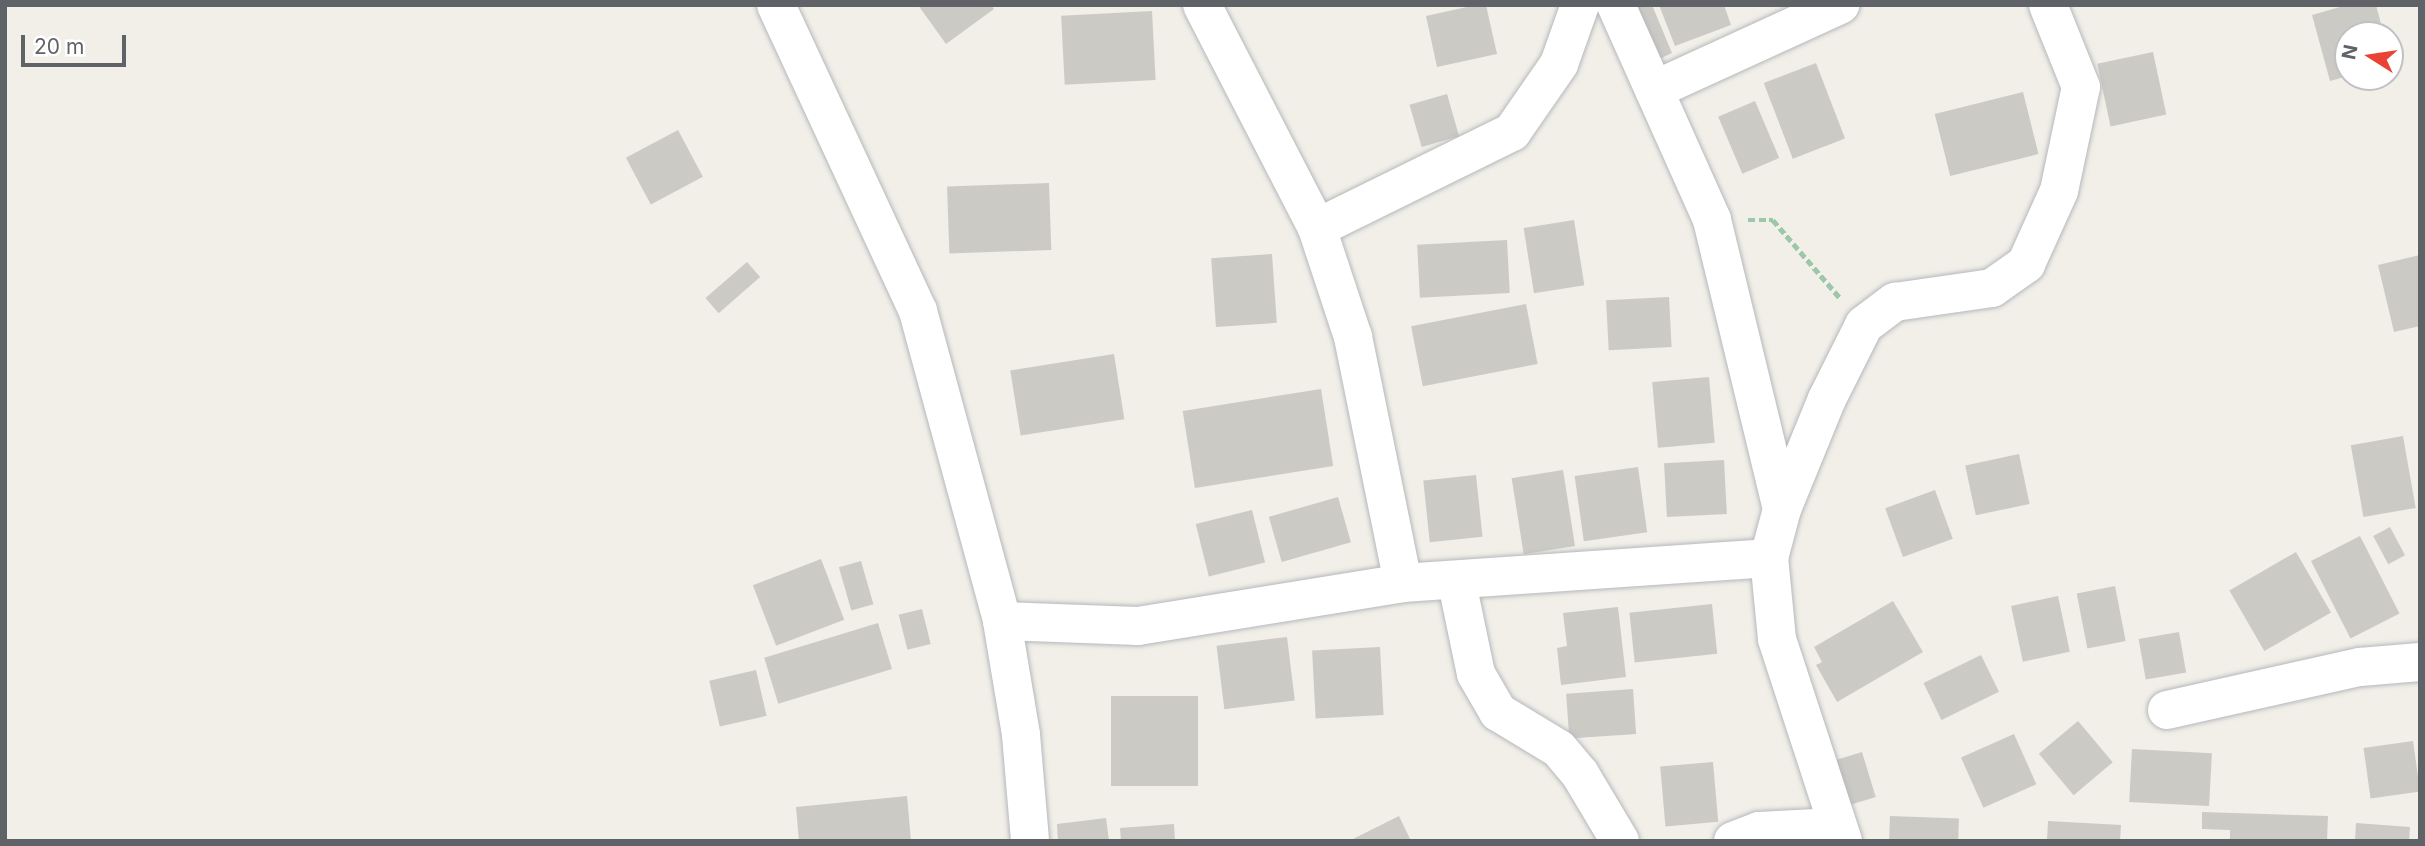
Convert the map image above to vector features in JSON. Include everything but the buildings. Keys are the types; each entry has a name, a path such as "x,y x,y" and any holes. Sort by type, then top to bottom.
{"street":[{"path":"776,5 918,311 1002,621 1021,735 1030,841"},
{"path":"1202,5 1317,228 1353,337 1403,583"},
{"path":"1317,228 1512,132 1559,64 1580,5"},
{"path":"1616,5 1712,220 1782,509"},
{"path":"1654,90 1840,5"},
{"path":"1733,841 1759,831 1839,834 1777,639 1769,558 1782,509 1826,399 1864,325 1895,302 1992,288 2026,264 2059,191 2081,87 2048,5"},
{"path":"1002,621 1138,626 1403,583 1457,583 1769,558"},
{"path":"1457,583 1476,674 1497,712 1559,749 1580,774 1620,841"},
{"path":"2167,710 2360,667 2420,662"}],"path":[{"path":"1712,220 1773,220 1864,325"}]}
